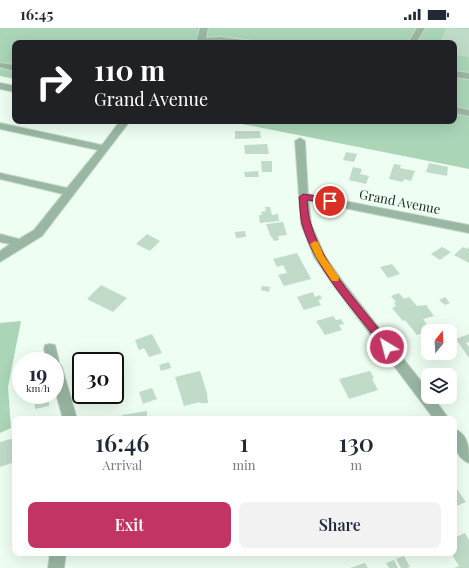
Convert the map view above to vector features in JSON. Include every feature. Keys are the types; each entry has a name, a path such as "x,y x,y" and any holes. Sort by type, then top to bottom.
{"street":[{"path":"201,40 204,28"},
{"path":"414,40 421,28"},
{"path":"214,40 228,40"},
{"path":"0,65 12,67"},
{"path":"457,74 469,76"},
{"path":"0,86 12,88"},
{"path":"457,111 469,113"},
{"path":"0,258 7,251 38,233 123,124"},
{"path":"0,126 104,148"},
{"path":"300,141 306,224 320,257 340,286 440,416"},
{"path":"0,176 70,192"},
{"name":"Grand Avenue","path":"303,197 322,199 469,229"},
{"path":"0,238 20,243"},
{"path":"64,398 69,416"},
{"path":"457,439 469,456"},
{"path":"56,568 58,556"}],"green space":[{"path":"0,28 469,28 469,169 242,124 457,124 457,40 12,40 12,78 0,76"},
{"path":"21,321 15,352 12,352 12,367 8,387 11,428 0,433 0,323"}],"building":[{"path":"446,28 469,29 469,57 457,55 457,40 441,40"},
{"path":"235,131 260,131 261,138 235,139"},
{"path":"267,144 269,154 245,154 244,145"},
{"path":"346,152 357,154 354,162 343,160"},
{"path":"261,161 272,161 272,172 262,172"},
{"path":"429,163 448,167 447,176 426,172"},
{"path":"394,164 401,165 400,168 415,171 411,181 404,179 403,182 389,179"},
{"path":"353,167 362,169 360,174 369,176 366,184 349,180"},
{"path":"258,171 259,177 245,177 244,172"},
{"path":"265,207 270,207 272,215 278,214 279,221 260,223 259,215 262,215 261,212 266,211"},
{"path":"283,222 287,235 278,236 279,240 274,241 266,224"},
{"path":"245,231 246,237 236,238 235,232"},
{"path":"147,234 160,241 150,251 136,244"},
{"path":"442,247 451,252 440,260 431,254"},
{"path":"463,247 467,249 469,247 469,263 454,255"},
{"path":"297,253 311,279 284,286 278,275 287,273 283,265 277,267 273,259"},
{"path":"392,264 400,274 388,278 380,267"},
{"path":"101,285 127,298 113,312 87,299"},
{"path":"262,286 270,287 269,292 261,290"},
{"path":"313,292 315,297 320,295 322,299 318,300 321,305 304,310 297,297"},
{"path":"399,293 404,299 409,297 417,306 426,305 434,316 423,319 427,324 421,324 421,334 417,335 405,320 403,321 392,308 396,306 394,303 396,302 391,296"},
{"path":"445,297 450,303 445,305 439,300"},
{"path":"333,316 336,320 341,319 344,324 339,325 342,330 325,335 316,321"},
{"path":"152,334 162,353 149,357 144,348 139,350 135,340"},
{"path":"469,334 469,342 466,343 469,347 469,358 457,340 457,339"},
{"path":"169,362 171,368 161,371 159,365"},
{"path":"200,371 207,393 208,403 200,402 184,406 175,377"},
{"path":"370,371 374,378 372,379 378,390 349,399 339,379"},
{"path":"152,388 157,399 143,404 139,392"},
{"path":"35,404 49,404 49,406 35,409"},
{"path":"147,411 147,416 122,415"},
{"path":"12,439 12,463 0,467 0,442"},
{"path":"457,489 466,502 457,506"},
{"path":"465,533 469,540 469,568 454,568 459,566 453,556 457,556 457,537"},
{"path":"404,556 410,567 401,568 396,559"},
{"path":"394,560 398,568 389,568 386,563"},
{"path":"365,563 368,568 350,568"}],"slow traffic":[{"path":"315,244 320,257 335,278"}],"route":[{"path":"330,201 303,197 306,224 320,257 340,286 387,347"}]}
